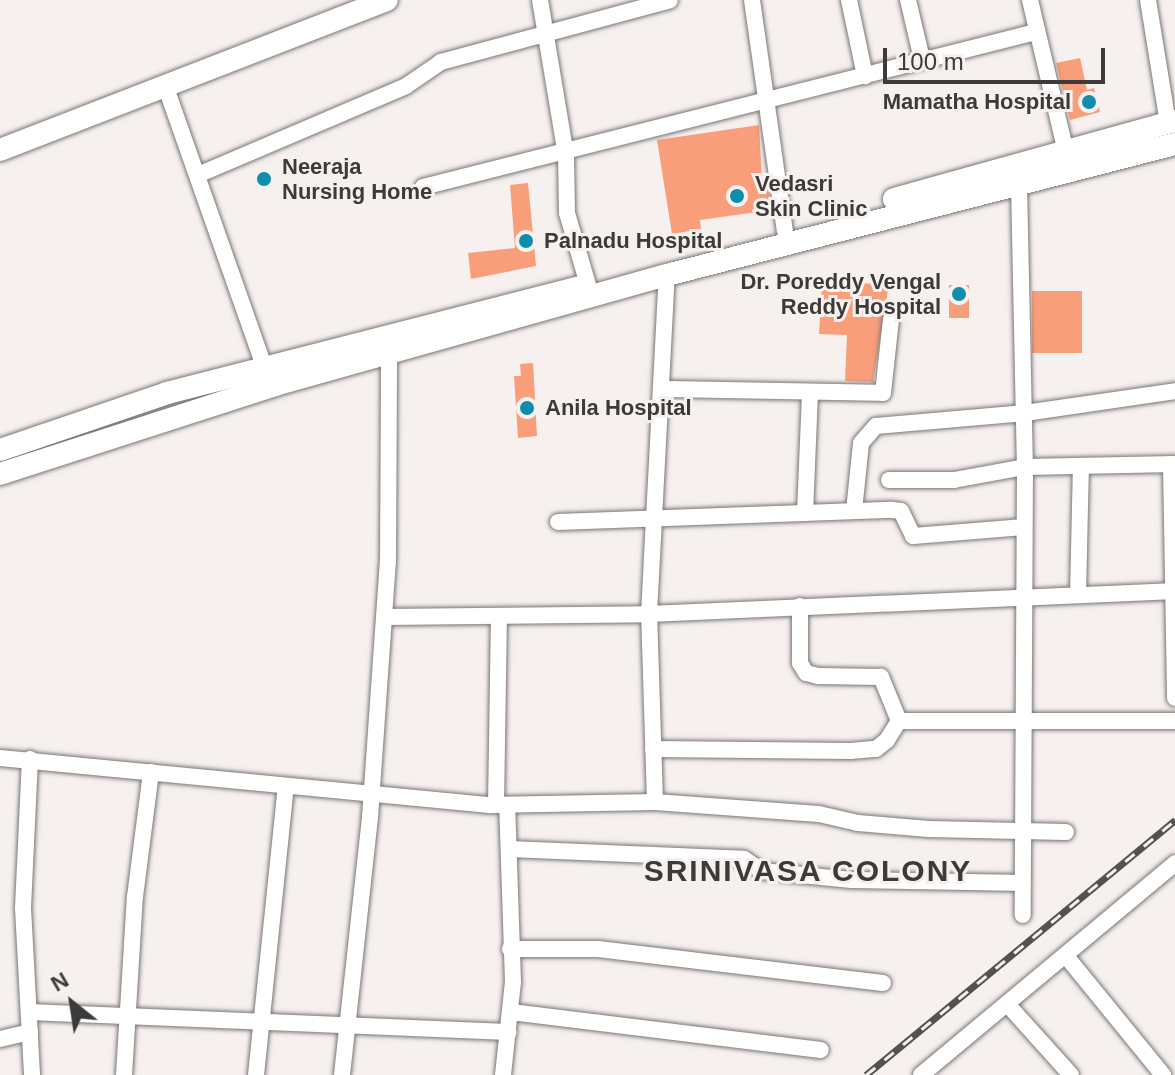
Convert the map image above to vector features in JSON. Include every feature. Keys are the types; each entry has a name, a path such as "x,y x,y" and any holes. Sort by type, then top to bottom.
{"main road":[{"path":"0,150 387,0"},
{"path":"0,450 264,366 588,285 1066,152 1173,129"},
{"path":"0,474 192,409 667,275 1019,184 1173,129"}],"street":[{"path":"540,0 566,155 567,213 588,285"},
{"path":"200,174 406,86 441,62 546,31 670,0"},
{"path":"752,0 785,231"},
{"path":"849,0 865,76"},
{"path":"908,0 922,59"},
{"path":"1030,0 1066,152"},
{"path":"1148,0 1173,129"},
{"path":"423,187 566,155 769,103 922,59 1036,32"},
{"path":"165,85 200,174 264,366"},
{"path":"1019,184 1025,413 1020,723 1023,915"},
{"path":"655,802 649,614 667,275"},
{"path":"663,389 886,390 891,319"},
{"path":"342,1075 351,1025 384,617 389,354"},
{"path":"854,511 861,443 876,426 1025,413 1175,391"},
{"path":"805,513 810,392"},
{"path":"889,480 954,480 1025,467 1173,464 1175,698"},
{"path":"1078,595 1081,466"},
{"path":"558,522 901,511 906,530 924,537 1024,527"},
{"path":"384,617 649,614 1172,591"},
{"path":"800,606 800,663 806,673 881,677 899,721"},
{"path":"499,616 502,805 509,849 511,1012 503,1075"},
{"path":"653,749 876,749 899,721"},
{"path":"899,721 1175,721"},
{"path":"1,756 286,787 502,805 655,802 819,814 886,826 1066,832"},
{"path":"30,759 23,908 32,1075"},
{"path":"124,1075 135,897 151,772"},
{"path":"256,1075 286,787"},
{"path":"509,849 733,858 762,871 852,880 1022,883"},
{"path":"921,1075 1175,863"},
{"path":"510,949 598,949 883,983"},
{"path":"1066,956 1157,1073"},
{"path":"1008,1005 1071,1075"},
{"path":"29,1012 129,1019 509,1032"},
{"path":"511,1012 821,1050"},
{"path":"0,1039 30,1032"}],"building":[{"path":"1080,58 1087,90 1094,88 1100,112 1070,120 1056,63"},
{"path":"759,125 762,181 767,181 771,210 700,220 701,229 672,234 657,140"},
{"path":"528,183 536,266 471,279 468,253 515,248 510,185"},
{"path":"822,282 889,284 873,382 845,381 847,335 819,334"},
{"path":"949,285 969,285 969,318 949,318"},
{"path":"1032,291 1082,291 1082,353 1032,353"},
{"path":"533,363 537,436 518,438 514,376 521,376 520,364"}],"railway":[{"path":"866,1075 1175,820"}],"place":[{"name":"Mamatha Hospital","path":"1089,102"},
{"name":"Neeraja Nursing Home","path":"264,179"},
{"name":"Vedasri Skin Clinic","path":"737,196"},
{"name":"Palnadu Hospital","path":"526,241"},
{"name":"Dr. Poreddy Vengal Reddy Hospital","path":"959,294"},
{"name":"Anila Hospital","path":"527,408"}],"district":[{"name":"SRINIVASA COLONY","path":"808,871"}]}
